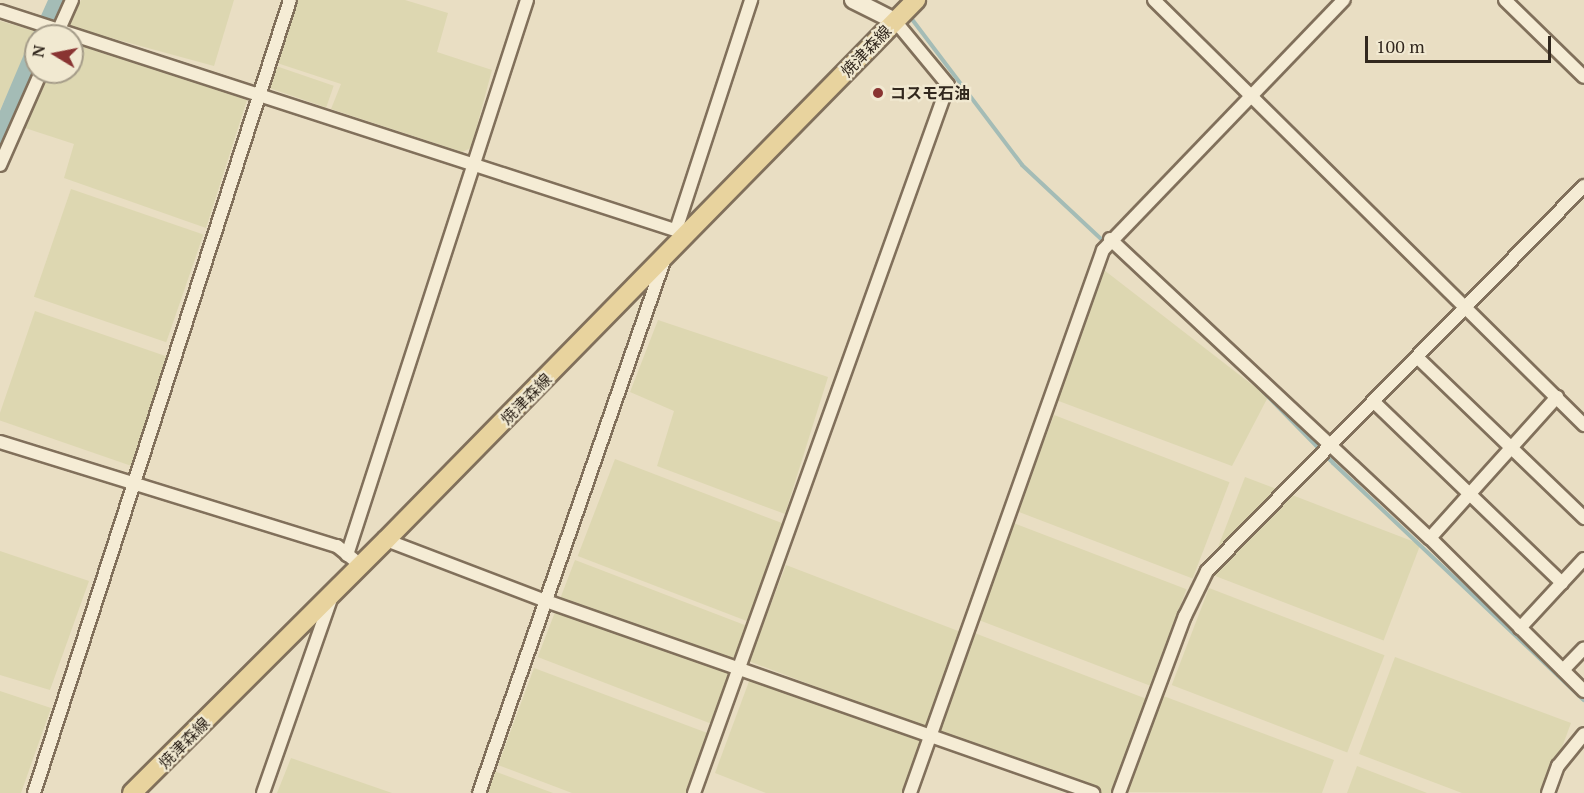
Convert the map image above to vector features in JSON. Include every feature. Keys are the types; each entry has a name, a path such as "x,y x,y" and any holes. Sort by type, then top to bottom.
{"main road":[{"name":"焼津森線","path":"132,793 332,594 354,560 386,540 666,257 681,232 916,0"}],"street":[{"path":"62,24 72,0"},
{"path":"34,793 290,0"},
{"path":"0,442 337,546 354,560 474,164 527,0"},
{"path":"84,41 681,232 752,0"},
{"path":"694,793 948,85 895,21 853,0"},
{"path":"1154,0 1584,425"},
{"path":"910,793 1103,250 1110,239 1344,0"},
{"path":"1505,0 1584,77"},
{"path":"0,11 34,24"},
{"path":"0,165 36,84"},
{"path":"1119,793 1185,616 1207,572 1584,186"},
{"path":"1110,239 1430,538 1584,691"},
{"path":"479,793 666,257"},
{"path":"1418,358 1584,518"},
{"path":"1430,538 1557,397"},
{"path":"1374,402 1562,583"},
{"path":"386,540 546,601 1093,793"},
{"path":"1520,628 1584,559"},
{"path":"263,793 332,594"},
{"path":"1563,670 1584,648"},
{"path":"1548,793 1558,766 1584,734"}],"shaded area":[{"path":"81,0 234,0 214,66 84,31 84,24 68,24"},
{"path":"297,0 405,0 448,13 437,52 492,70 471,148 462,152 331,109 341,84 277,63"},
{"path":"0,21 24,28 24,57 0,110"},
{"path":"84,47 247,100 206,228 64,178 74,144 25,128 44,84 84,84"},
{"path":"276,66 334,86 326,108 269,88"},
{"path":"71,189 203,235 166,342 34,297"},
{"path":"1104,270 1268,397 1232,466 1056,400"},
{"path":"35,311 168,357 131,466 0,421 0,413"},
{"path":"658,320 828,377 785,514 657,466 674,411 630,392"},
{"path":"1054,415 1230,482 1193,579 1017,511"},
{"path":"615,459 791,526 753,623 578,556"},
{"path":"1245,477 1421,544 1384,641 1208,573"},
{"path":"1011,522 1187,589 1150,686 974,618"},
{"path":"0,551 89,581 50,690 0,675"},
{"path":"575,560 751,627 713,724 538,657"},
{"path":"786,565 962,632 925,729 749,661"},
{"path":"1209,588 1385,655 1347,752 1172,685"},
{"path":"972,632 1148,699 1112,793 1101,793 935,729"},
{"path":"1395,657 1571,723 1545,793 1462,793 1359,754"},
{"path":"534,668 710,734 688,793 572,793 498,765"},
{"path":"751,676 927,742 908,793 766,793 715,773"},
{"path":"0,691 51,708 21,793 0,793"},
{"path":"1158,694 1334,760 1322,793 1122,792"},
{"path":"291,758 392,793 277,793"},
{"path":"1357,766 1427,793 1347,793"},
{"path":"494,771 553,793 486,793"}],"waterway":[{"path":"49,24 60,0"},
{"path":"908,14 1022,165 1178,311"},
{"path":"0,139 24,82"},
{"path":"1245,373 1333,463 1584,700"}],"place":[{"name":"コスモ石油","path":"878,93"}]}
